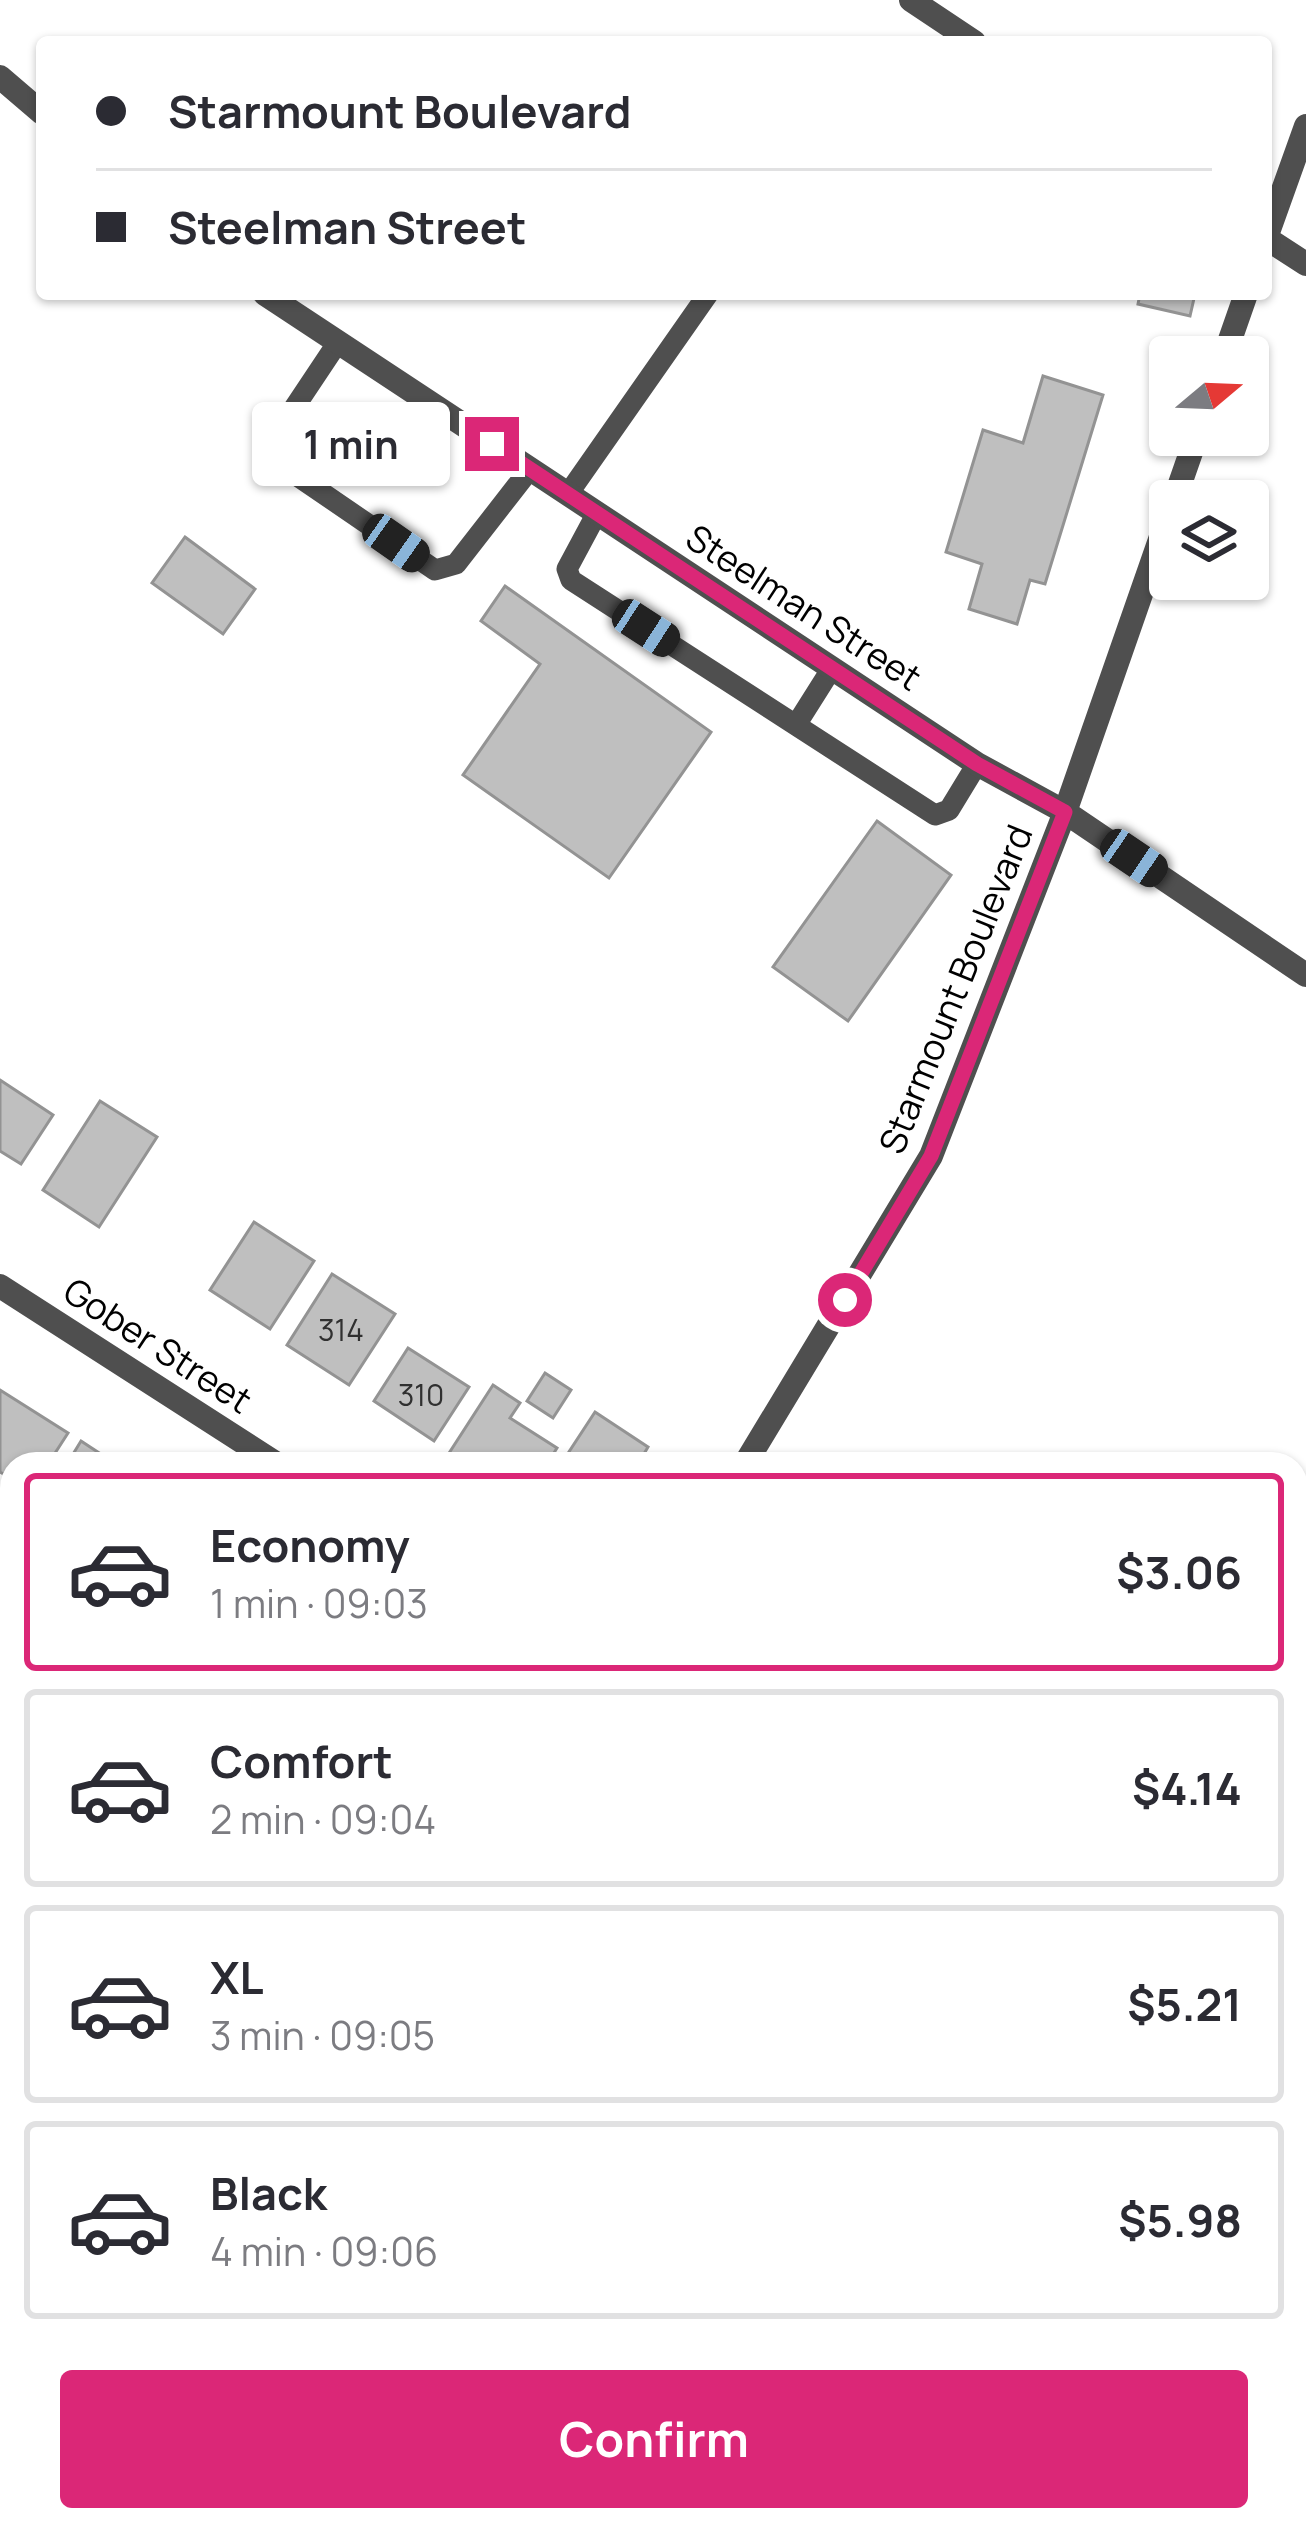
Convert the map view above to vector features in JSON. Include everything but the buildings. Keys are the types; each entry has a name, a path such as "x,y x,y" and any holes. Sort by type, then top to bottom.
{"street":[{"path":"911,0 965,36"},
{"path":"0,77 36,108"},
{"path":"1272,221 1306,126"},
{"path":"1272,242 1306,264"},
{"name":"Steelman Street","path":"274,300 977,764 1065,812 1306,975"},
{"path":"1231,336 1244,300"},
{"name":"Starmount Boulevard","path":"753,1452 931,1156 1065,812 1149,572"},
{"name":"Gober Street","path":"0,1286 258,1452"}],"lane":[{"path":"568,494 704,300"},
{"path":"338,342 270,444 277,462 435,570 456,564 530,469"},
{"path":"597,513 567,569 571,580 935,815 949,810 977,764"},
{"path":"796,725 832,668"}],"route":[{"path":"492,444 977,764 1065,812 931,1156 845,1300"}]}
